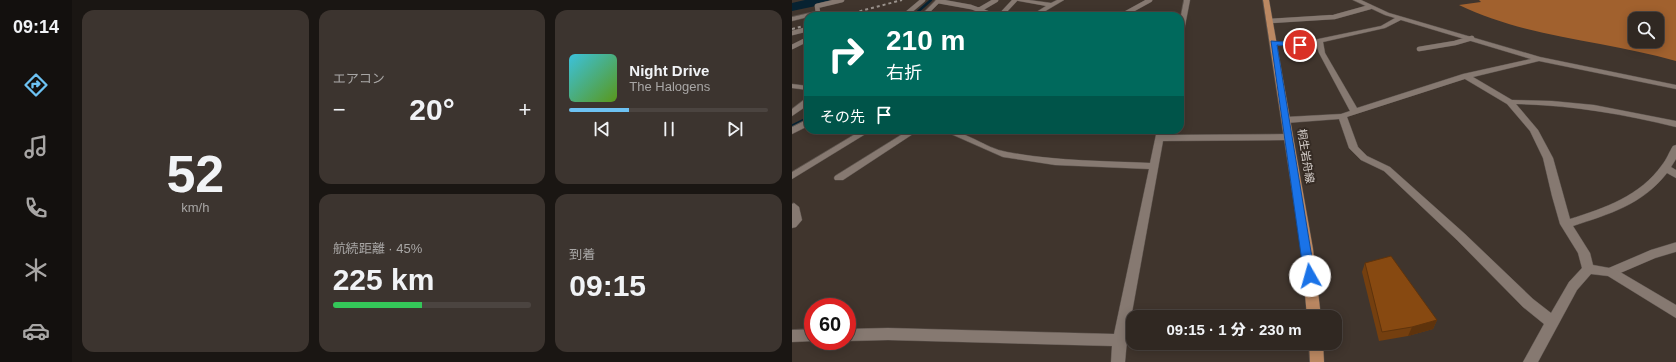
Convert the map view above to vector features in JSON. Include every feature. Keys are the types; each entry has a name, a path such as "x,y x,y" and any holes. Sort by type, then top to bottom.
{"main road":[{"name":"桐生岩舟線","path":"1266,0 1307,249 1313,310"},
{"path":"1316,350 1317,362"}],"street":[{"path":"1016,0 1052,5"},
{"path":"1041,12 1061,0"},
{"path":"1184,15 1187,0"},
{"path":"1356,0 1401,18 1539,59 1676,87"},
{"path":"927,12 938,1"},
{"path":"792,19 804,16"},
{"path":"1273,43 1300,45 1383,27 1401,18"},
{"path":"1319,41 1322,53 1355,112"},
{"path":"1286,120 1342,116 1466,76 1539,59"},
{"path":"1466,76 1510,102 1534,130 1548,158 1557,196 1566,224 1584,253 1588,269"},
{"path":"792,86 804,88"},
{"path":"1510,102 1545,101 1585,106 1625,112 1676,124"},
{"path":"792,113 804,104"},
{"path":"1342,116 1354,148 1364,158 1388,169 1461,237 1528,303 1553,323"},
{"path":"792,131 804,124"},
{"path":"792,176 861,134"},
{"path":"839,178 909,134"},
{"path":"956,134 1003,154 1055,162 1153,166"},
{"path":"1118,362 1120,340 1160,134 1288,137"},
{"path":"1566,224 1618,206 1657,178 1666,168 1676,148"},
{"path":"1666,168 1676,175"},
{"path":"792,224 797,220 794,208"},
{"path":"1530,362 1573,286 1588,269"},
{"path":"1588,269 1611,272 1676,312"},
{"path":"856,335 896,334 1120,340"},
{"path":"792,336 804,335"}],"lane":[{"path":"818,12 817,6 842,0"},
{"path":"909,12 923,0"},
{"path":"979,10 996,0"},
{"path":"1004,12 1016,0"},
{"path":"1128,12 1150,0"},
{"path":"938,1 985,12"},
{"path":"1270,21 1342,16 1358,12 1370,6"},
{"path":"792,33 804,30"},
{"path":"1419,49 1455,43 1472,38"},
{"path":"792,47 804,41"},
{"path":"1611,272 1653,254 1676,247"}],"shaded area":[{"path":"1479,0 1676,0 1676,61 1511,25 1459,5 1481,2"}],"building":[{"path":"1391,256 1437,320 1412,327 1382,332 1365,263"}],"waterway":[{"path":"792,7 825,0"},
{"path":"918,12 931,0"},
{"path":"792,126 804,120"}],"railway":[{"path":"857,12 902,0"},
{"path":"792,29 804,26"}],"route":[{"path":"1300,45 1273,43 1307,249 1310,276"}]}
